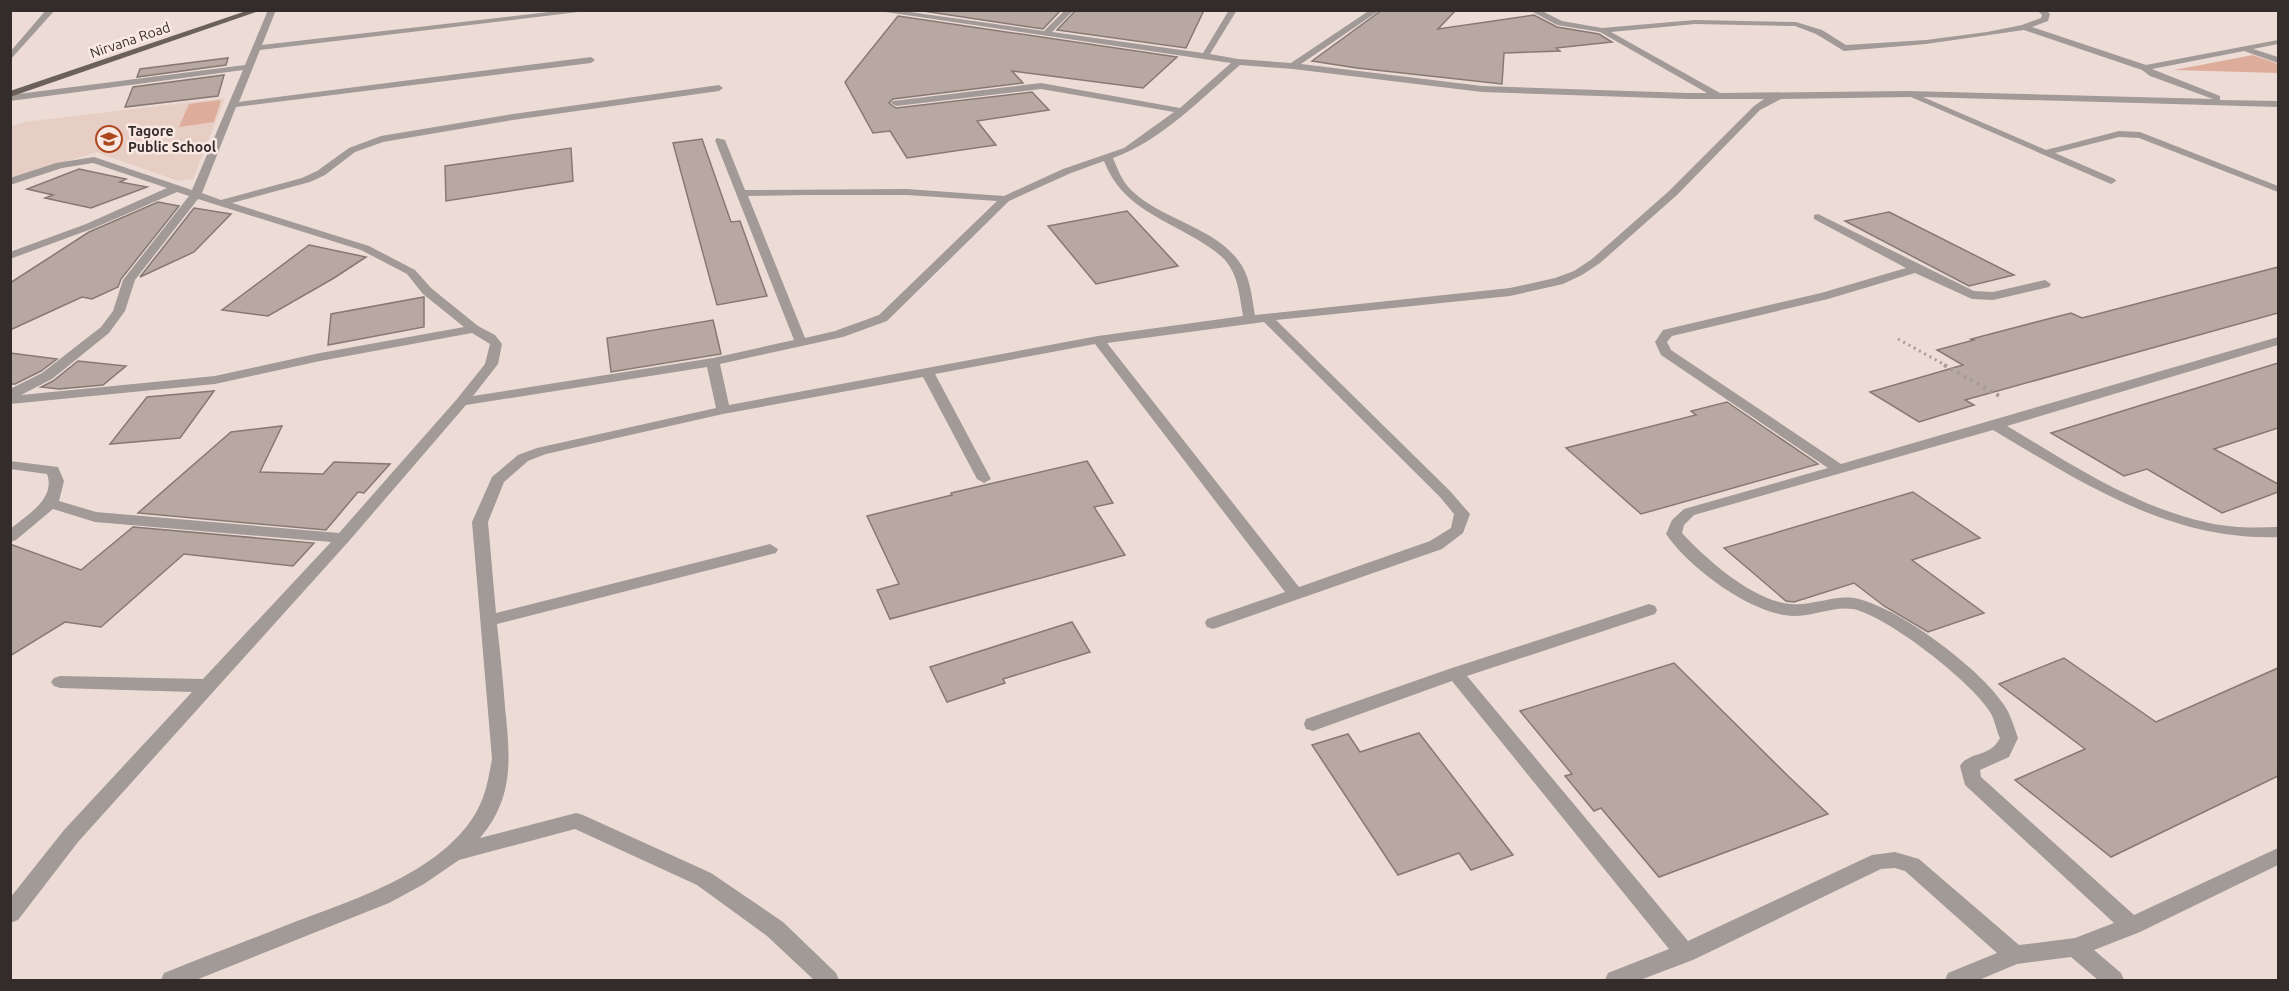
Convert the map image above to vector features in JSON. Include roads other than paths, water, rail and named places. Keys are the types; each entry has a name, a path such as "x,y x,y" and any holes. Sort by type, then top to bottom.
{"main road":[{"name":"Nirvana Road","path":"10,84 228,10"},
{"name":"Nirvana Road","path":"10,96 258,10"}],"street":[{"path":"10,57 51,10"},
{"path":"10,395 47,376 105,330 119,311 129,280 196,194 272,10"},
{"path":"257,48 591,10"},
{"path":"876,10 920,14 1238,62 1293,66 1482,89 1719,96 1908,94 2278,104"},
{"path":"1046,34 1070,10"},
{"path":"1205,56 1233,10"},
{"path":"1293,66 1376,10"},
{"path":"1535,11 1560,23 1602,30 1695,22 1796,24 1819,32 1844,48 1926,42 2024,27 2045,19 2046,14 2041,10"},
{"path":"2024,27 2145,68 2153,74 2228,102"},
{"path":"1602,30 1719,96"},
{"path":"2145,68 2278,42"},
{"path":"2244,49 2278,60"},
{"path":"233,105 591,60"},
{"path":"462,402 713,362 839,334 883,318 1005,199 1067,171 1108,159 1127,150 1182,111 1238,62"},
{"path":"10,96 249,67"},
{"path":"896,103 1041,86 1182,111"},
{"path":"221,202 306,180 321,173 352,150 381,139 719,88"},
{"path":"1908,94 2111,181"},
{"path":"172,981 382,897 413,881 456,852 481,821 496,792 501,759 480,522 497,480 523,458 542,451 723,411 1098,340 1267,318 1510,292 1558,281 1578,273 1596,261 1673,192 1757,108 1770,99 1780,96"},
{"path":"2045,153 2119,134 2140,135 2278,189"},
{"path":"720,140 801,343"},
{"path":"10,182 60,165 94,159 365,248 411,272 427,291 496,344 491,364 462,402 343,538 71,836 10,914"},
{"path":"1108,159 1110,171 1136,198 1212,244 1234,263 1239,274 1250,320"},
{"path":"10,256 20,250 90,226 179,187"},
{"path":"742,193 905,191 1005,199"},
{"path":"1818,217 1958,290 1984,297 2045,284"},
{"path":"1840,470 1666,352 1661,342 1667,333 1824,296 1916,269"},
{"path":"1213,623 1436,545 1458,530 1462,514 1445,494 1267,318"},
{"path":"10,400 195,383 474,329"},
{"path":"1098,340 1296,594"},
{"path":"2132,926 1972,780 1970,766 2002,752 2009,738 1998,709 1977,683 1894,621 1873,609 1852,603 1790,610 1767,605 1744,594 1683,546 1674,534 1677,524 1689,512 1996,426 2278,340"},
{"path":"713,362 723,411"},
{"path":"927,372 984,479"},
{"path":"1996,426 2082,476 2131,501 2189,522 2234,533 2278,532"},
{"path":"10,465 53,470 57,481 51,503 10,537"},
{"path":"51,503 95,518 343,538"},
{"path":"488,621 770,549"},
{"path":"1313,724 1649,610"},
{"path":"1455,674 1685,953"},
{"path":"60,682 208,687"},
{"path":"456,852 576,822 704,879 775,928 828,981"},
{"path":"1956,981 2015,955 2075,947 2132,926 2278,856"},
{"path":"1616,981 1685,953 1879,861 1895,860 1912,865 2015,955"},
{"path":"2075,947 2113,981"}],"place":[{"name":"Tagore Public School","path":"109,139"}]}
